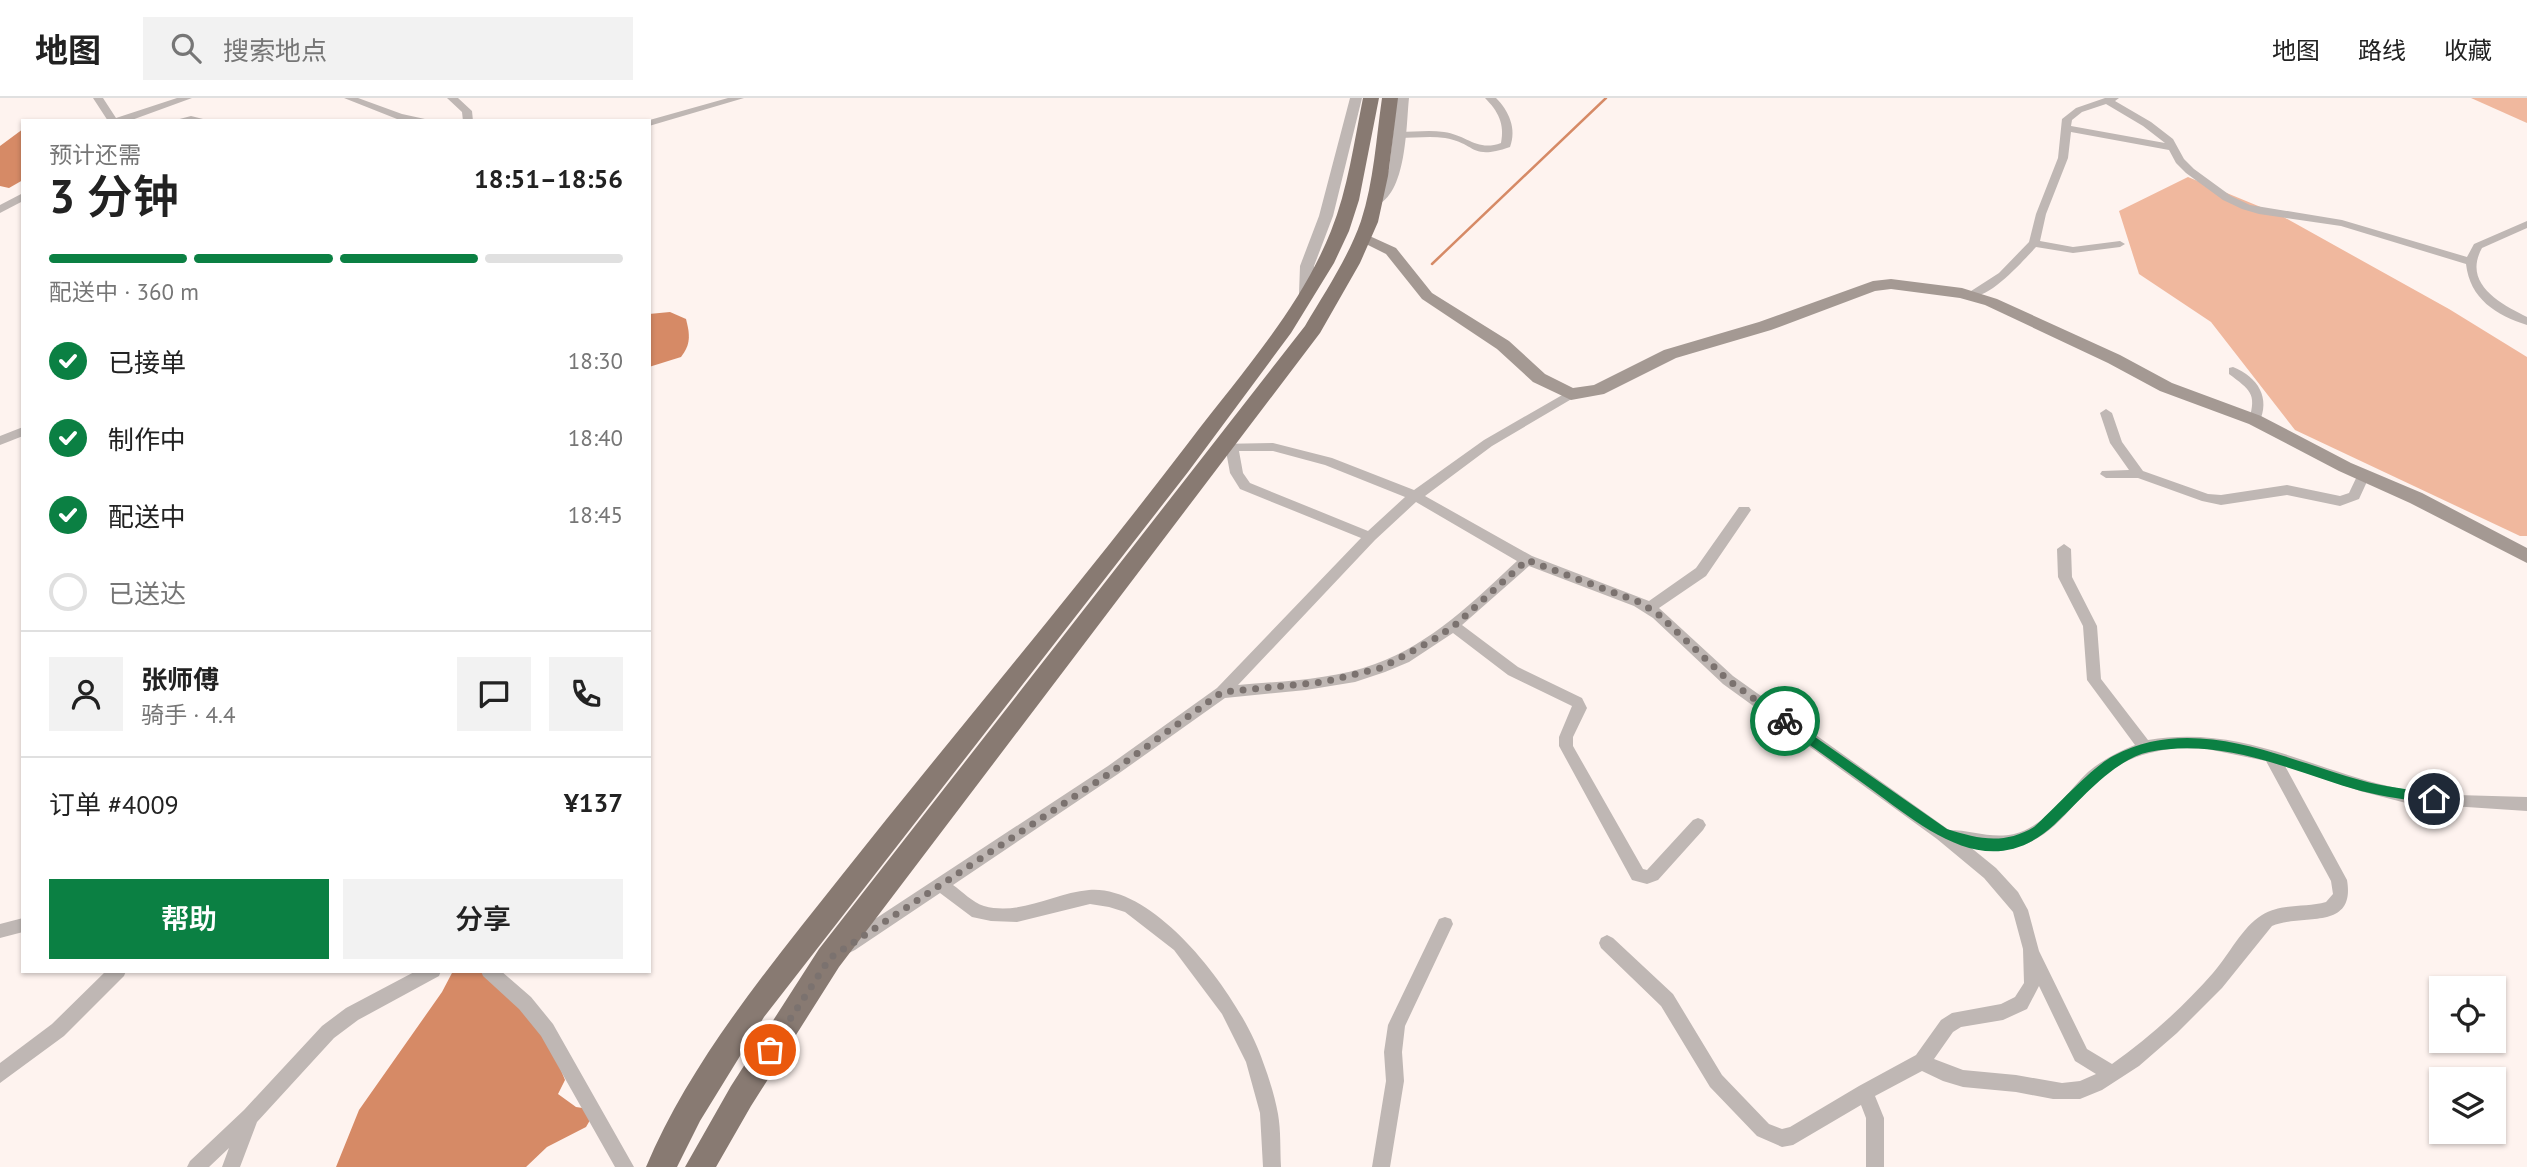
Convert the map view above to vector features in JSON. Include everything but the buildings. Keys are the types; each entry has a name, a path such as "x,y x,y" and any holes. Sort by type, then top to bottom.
{"highway":[{"path":"661,1167 690,1111 754,1009 917,798 1181,467 1284,329 1325,262 1340,231 1371,98"},
{"path":"700,1167 741,1096 830,958 1227,447 1313,329 1343,278 1363,236 1375,202 1390,98"}],"main road":[{"path":"1363,236 1391,251 1427,296 1503,345 1539,378 1571,394 1598,390 1670,354 1765,326 1873,286 1891,284 1972,295 2114,359 2166,387 2255,420 2416,498 2527,556"}],"street":[{"path":"99,98 114,119"},
{"path":"121,119 187,98"},
{"path":"349,98 400,117 414,119"},
{"path":"452,98 467,111 468,119"},
{"path":"651,121 739,98"},
{"path":"1306,294 1307,266 1326,216 1356,98"},
{"path":"1375,202 1393,177 1403,98"},
{"path":"1399,135 1443,134 1483,151 1506,145 1508,139 1502,110 1490,98"},
{"path":"1972,295 2003,275 2034,243 2041,214 2063,158 2067,120 2074,113 2111,99 2147,124 2174,148 2184,166 2227,198 2246,207 2342,223 2471,262"},
{"path":"2067,128 2174,148"},
{"path":"0,210 21,197"},
{"path":"2527,224 2478,246 2471,262 2480,295 2497,308 2527,321"},
{"path":"2034,243 2073,250 2120,244"},
{"path":"2233,371 2259,394 2261,400 2255,420"},
{"path":"830,958 1113,771 1222,692 1370,537 1415,496 1488,443 1571,394"},
{"path":"2106,413 2116,443 2139,474"},
{"path":"0,441 21,432"},
{"path":"1370,537 1245,486 1237,478 1227,447 1273,447 1303,453 1415,496 1527,560 1620,593 1649,608 1728,680 1943,834 1990,873 2020,910 2031,949 2081,1055 2112,1074"},
{"path":"2106,474 2139,474 2207,498 2221,500 2287,490 2340,501 2354,496 2364,475"},
{"path":"1649,608 1700,572 1744,510"},
{"path":"2064,549 2067,583 2090,626 2094,680 2145,747"},
{"path":"1222,692 1324,682 1381,668 1454,626 1527,560"},
{"path":"1454,626 1513,671 1577,702 1580,708 1566,737 1566,746 1638,875 1652,875 1698,825"},
{"path":"1943,834 1978,845 2024,840 2039,831 2115,761 2145,747 2200,743 2271,755 2391,793 2418,798 2527,804"},
{"path":"1922,1061 1941,1074 1963,1081 2005,1082 2066,1091 2089,1087 2133,1060 2216,982 2269,919 2283,914 2327,910 2340,903 2343,896 2339,880 2271,755"},
{"path":"940,884 978,912 991,914 1017,915 1090,898 1109,900 1130,906 1180,945 1228,1009 1254,1060 1269,1113 1272,1167"},
{"path":"1381,1167 1395,1081 1393,1052 1397,1026 1445,925"},
{"path":"0,931 21,926"},
{"path":"1607,943 1667,1000 1716,1081 1771,1135 1782,1138 1793,1136 1865,1091 1922,1061 1947,1026 1958,1019 2003,1012 2021,1003 2032,984 2031,949"},
{"path":"0,1074 58,1030 116,973"},
{"path":"196,1167 250,1116 310,1050 336,1026 352,1014 429,973"},
{"path":"491,973 525,1003 547,1030 625,1167"},
{"path":"1865,1091 1875,1118 1875,1167"},
{"path":"231,1167 250,1116"}],"shaded area":[{"path":"2471,98 2527,98 2527,123"},
{"path":"21,130 21,181 9,188 0,186 0,146"},
{"path":"2188,177 2280,215 2449,309 2527,357 2527,536 2520,536 2295,430 2211,322 2139,274 2119,211"},
{"path":"670,312 686,319 688,343 681,357 651,366 651,314"},
{"path":"452,973 486,973 527,1008 556,1058 565,1080 558,1094 576,1107 596,1110 586,1127 547,1147 526,1167 336,1167 359,1110 442,992"}],"waterway":[{"path":"1432,264 1606,98"}],"way so far":[{"path":"770,1050 830,958 1113,771 1222,692 1324,682 1381,668 1454,626 1527,560 1639,602 1658,614 1728,680 1785,721"}],"route":[{"path":"1785,721 1943,834 1978,845 2009,844 2024,840 2039,831 2115,761 2145,747 2171,744 2200,743 2271,755 2362,786 2434,799"}]}
